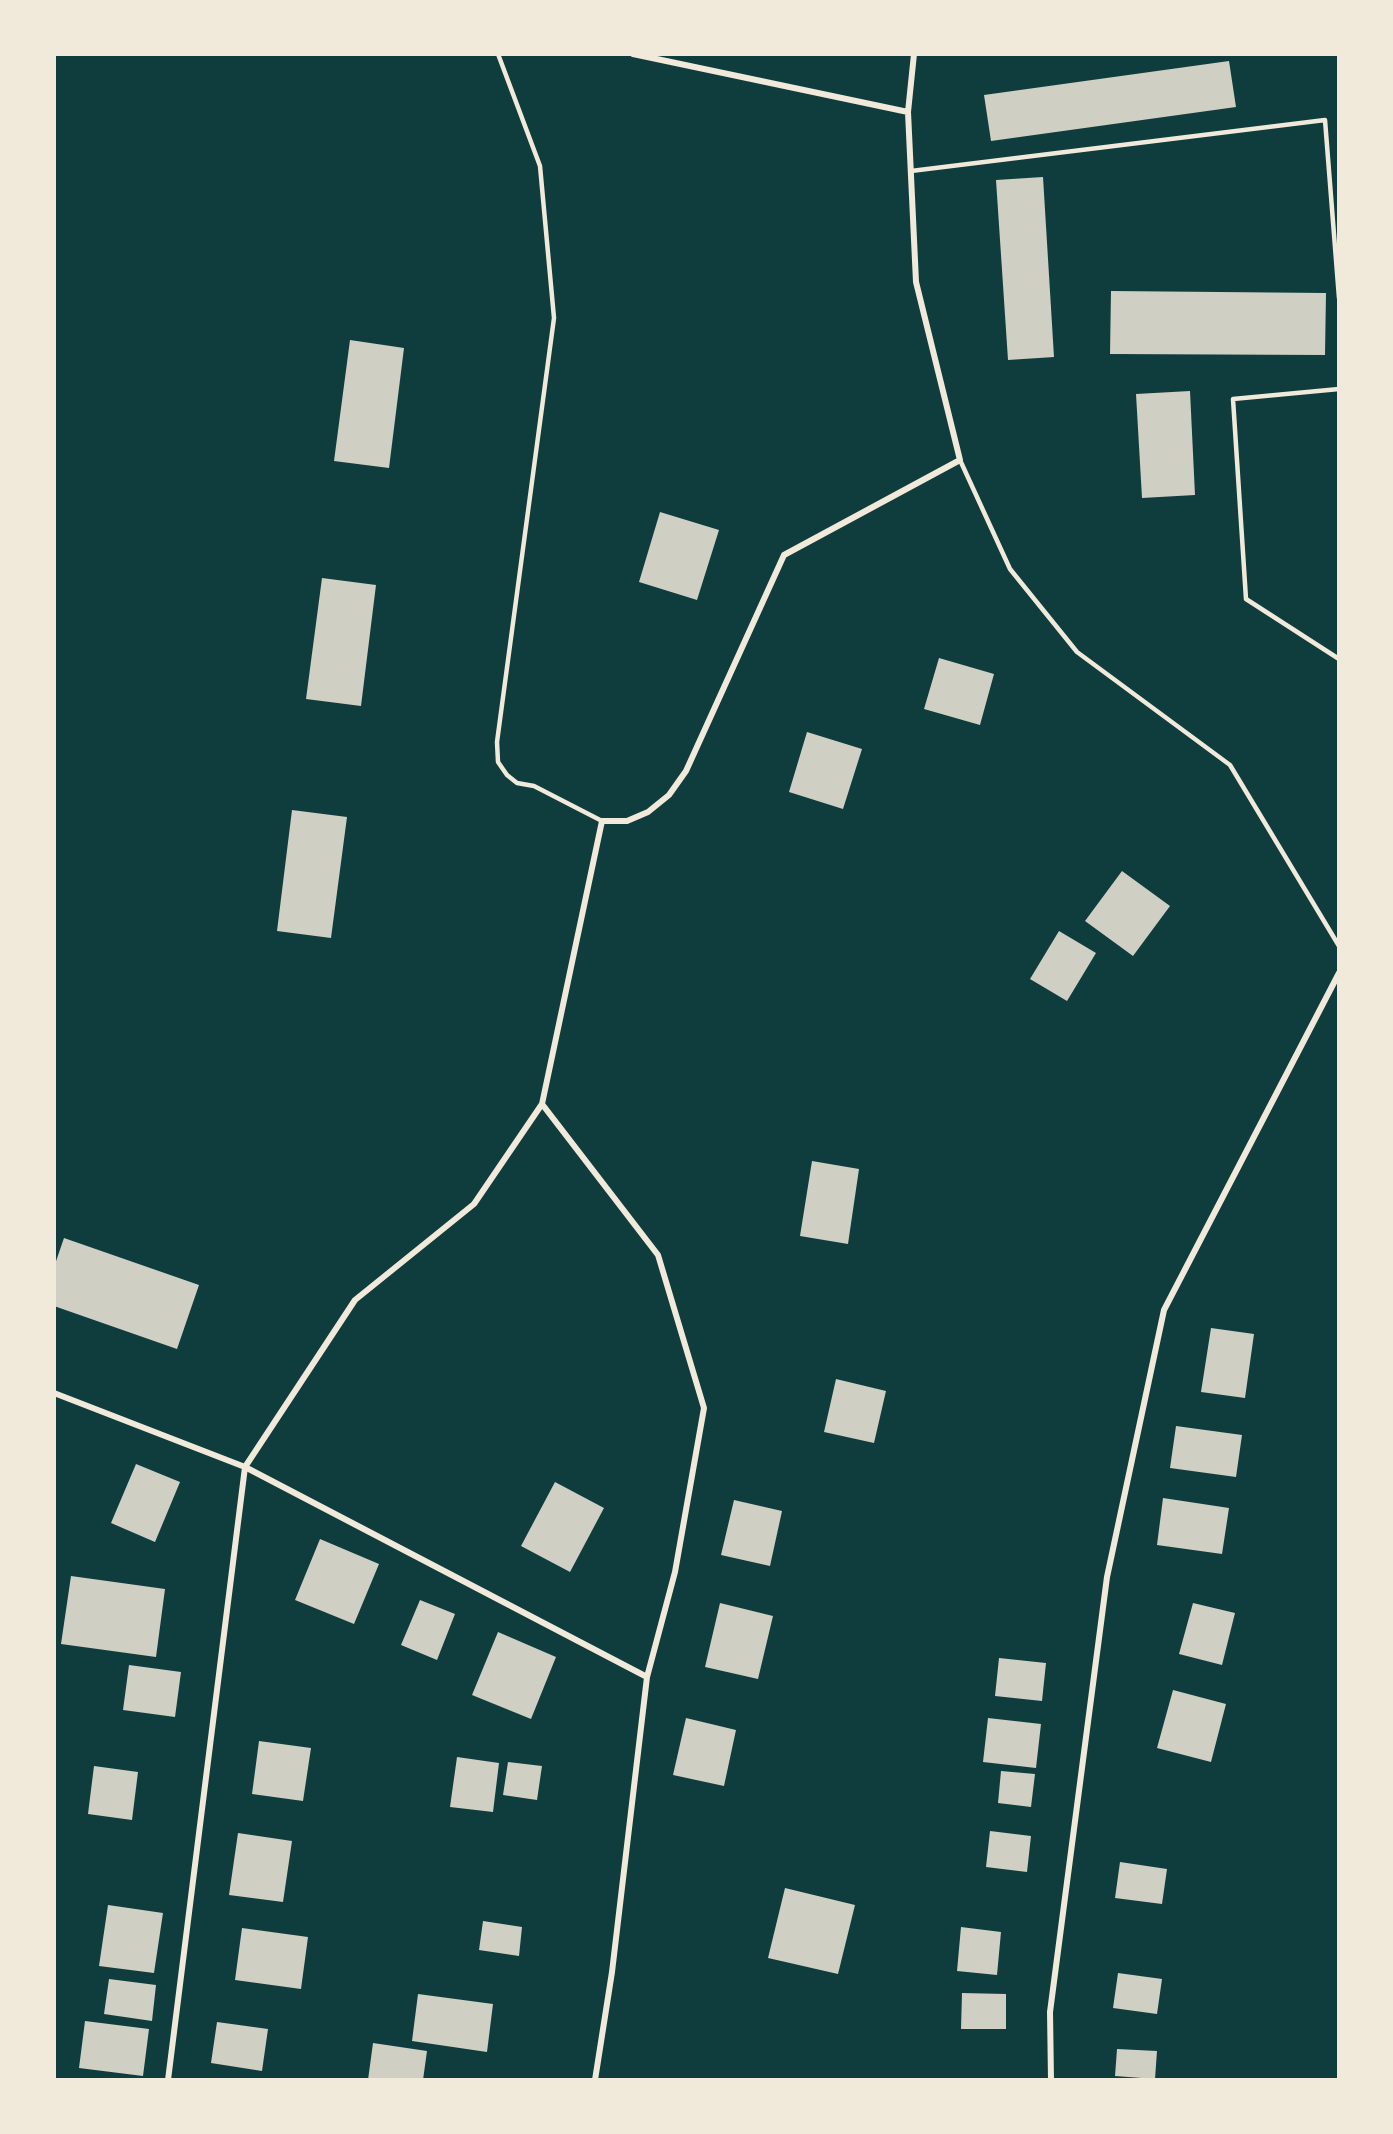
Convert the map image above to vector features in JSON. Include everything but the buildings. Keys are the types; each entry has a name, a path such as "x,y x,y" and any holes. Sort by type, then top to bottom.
{"street":[{"path":"633,54 908,112"},
{"path":"168,2080 245,1467 355,1300 474,1204 542,1104 602,821 627,821 648,812 669,795 686,771 784,555 960,460 916,282 908,112 914,54"},
{"path":"1051,2080 1050,2012 1107,1577 1164,1310 1339,973"},
{"path":"542,1104 658,1256 704,1408 675,1572 647,1677 612,1972 595,2080"},
{"path":"54,1393 245,1467 647,1677"}],"lane":[{"path":"498,54 540,166 555,318 497,742 498,762 507,775 518,783 534,786 602,821"},
{"path":"910,171 1325,120 1339,298"},
{"path":"1339,389 1233,399 1246,599 1339,658"},
{"path":"960,460 1010,569 1077,652 1230,765 1339,946"}]}
